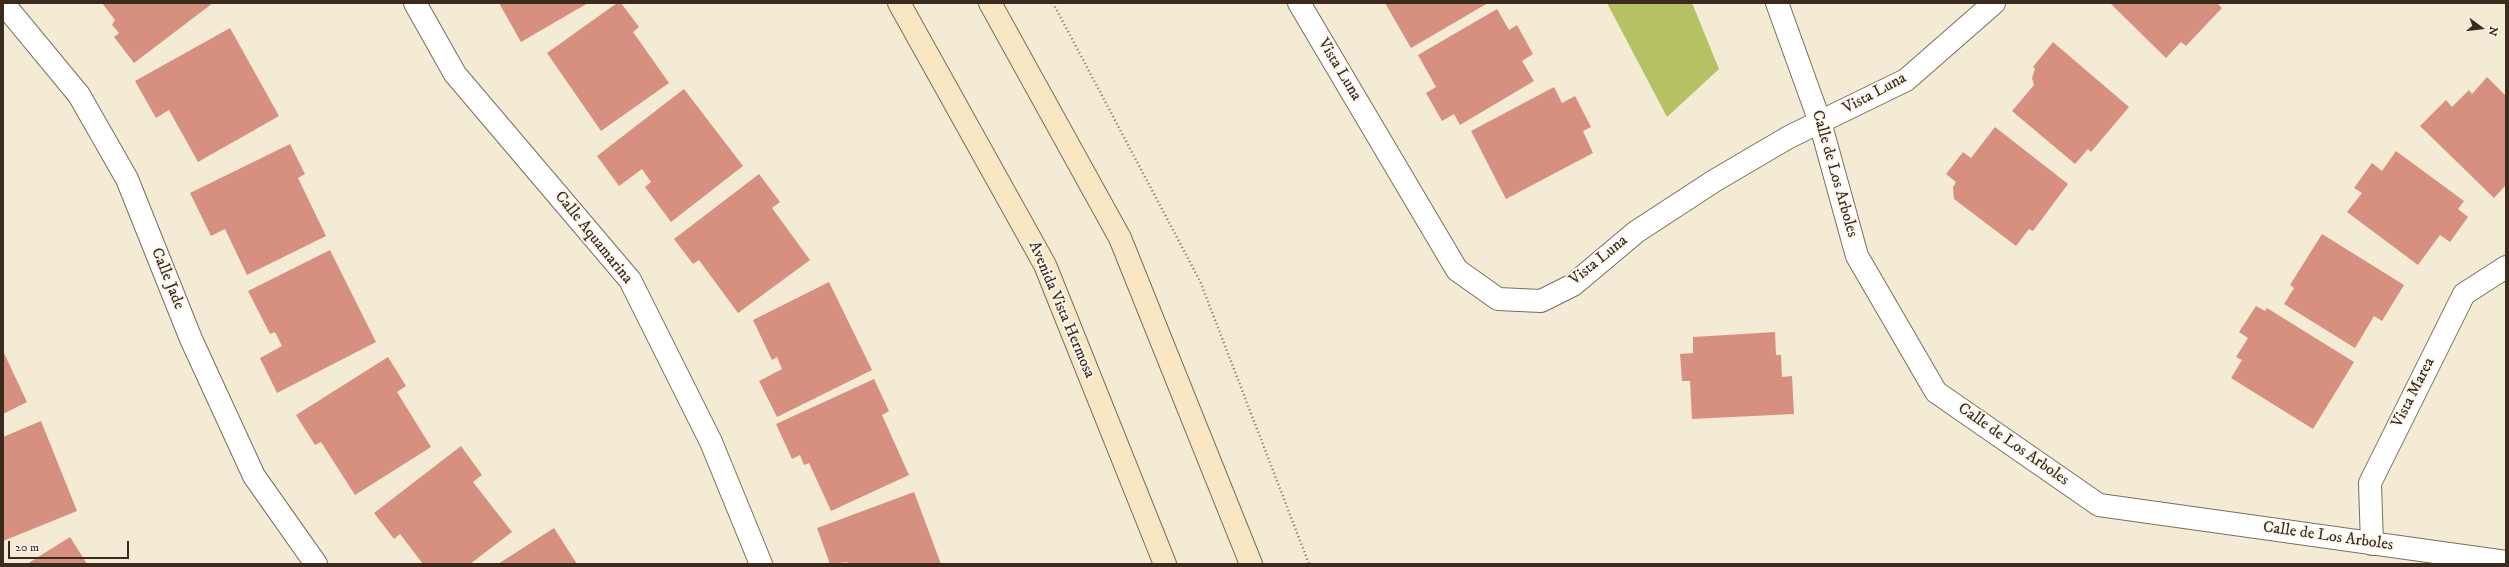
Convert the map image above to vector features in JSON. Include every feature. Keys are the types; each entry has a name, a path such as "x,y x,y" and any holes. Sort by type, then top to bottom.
{"main road":[{"name":"Avenida Vista Hermosa","path":"899,3 1045,265 1165,564"},
{"path":"990,3 1120,238 1251,564"}],"street":[{"name":"Calle Jade","path":"3,3 79,95 127,178 191,339 254,476 316,564"},
{"name":"Calle Aquamarina","path":"415,3 455,74 630,280 712,442 761,564"},
{"name":"Vista Luna","path":"1299,3 1457,270 1498,300 1541,301 1573,285 1649,223 1714,181 1789,137 1906,80 1994,3"},
{"name":"Calle de Los Arboles","path":"1777,3 1820,122 1857,256 1936,392 2100,505 2506,562"},
{"name":"Vista Marea","path":"2372,544 2370,483 2464,294 2506,267"}],"path":[{"path":"1053,3 1200,281 1309,564"}],"green space":[{"path":"1607,3 1692,3 1719,69 1667,117"}],"building":[{"path":"102,3 213,3 134,63 114,37 119,33 112,25 115,20"},
{"path":"499,3 588,3 521,42"},
{"path":"617,3 621,3 639,27 633,32 669,83 601,131 547,53"},
{"path":"1385,3 1488,3 1411,48"},
{"path":"2110,3 2217,3 2222,8 2186,46 2181,42 2166,58"},
{"path":"1497,9 1509,30 1517,25 1533,54 1522,61 1534,81 1460,125 1454,114 1442,121 1426,93 1436,87 1418,55"},
{"path":"230,28 279,116 198,162 169,110 156,118 135,81"},
{"path":"2053,42 2129,107 2091,152 2088,149 2075,164 2012,111 2034,85 2032,78 2035,69 2033,67"},
{"path":"2487,77 2506,96 2506,185 2494,198 2420,126 2446,100 2452,107 2469,90 2472,94"},
{"path":"1554,87 1562,103 1575,96 1591,127 1583,131 1593,153 1506,199 1471,131"},
{"path":"684,89 743,166 671,222 645,187 651,182 642,169 619,186 597,156"},
{"path":"1995,127 2068,184 2033,231 2029,229 2016,246 1954,199 1953,187 1956,182 1946,174 1963,152 1971,158"},
{"path":"290,144 305,174 298,178 326,236 247,275 225,229 211,236 190,193"},
{"path":"2396,151 2464,201 2458,209 2468,217 2450,242 2440,235 2418,265 2347,212 2362,193 2354,188 2372,163 2382,171"},
{"path":"759,174 780,202 772,208 810,260 738,313 699,260 693,264 674,239"},
{"path":"2322,234 2404,285 2382,321 2374,316 2355,348 2284,304 2294,288 2290,285"},
{"path":"330,250 376,342 277,393 260,358 282,346 275,332 270,334 248,291"},
{"path":"829,282 872,370 777,417 759,381 782,369 777,357 772,360 753,320"},
{"path":"2256,306 2265,311 2267,308 2354,362 2313,429 2231,378 2242,360 2236,357 2248,338 2239,332"},
{"path":"1775,332 1776,355 1781,355 1782,377 1792,376 1794,414 1692,419 1690,381 1682,381 1680,354 1693,353 1693,337"},
{"path":"3,351 27,402 3,414"},
{"path":"388,357 406,386 397,392 431,447 355,495 321,442 315,445 296,415"},
{"path":"874,379 889,411 882,415 909,475 831,511 809,463 804,465 800,455 792,459 776,424"},
{"path":"41,421 77,511 3,541 3,437"},
{"path":"461,446 482,475 473,482 512,532 470,564 423,564 400,534 394,539 374,513"},
{"path":"914,492 941,564 848,564 847,562 830,564 817,528"},
{"path":"554,528 577,564 498,564"},
{"path":"70,537 87,564 27,564"}]}
